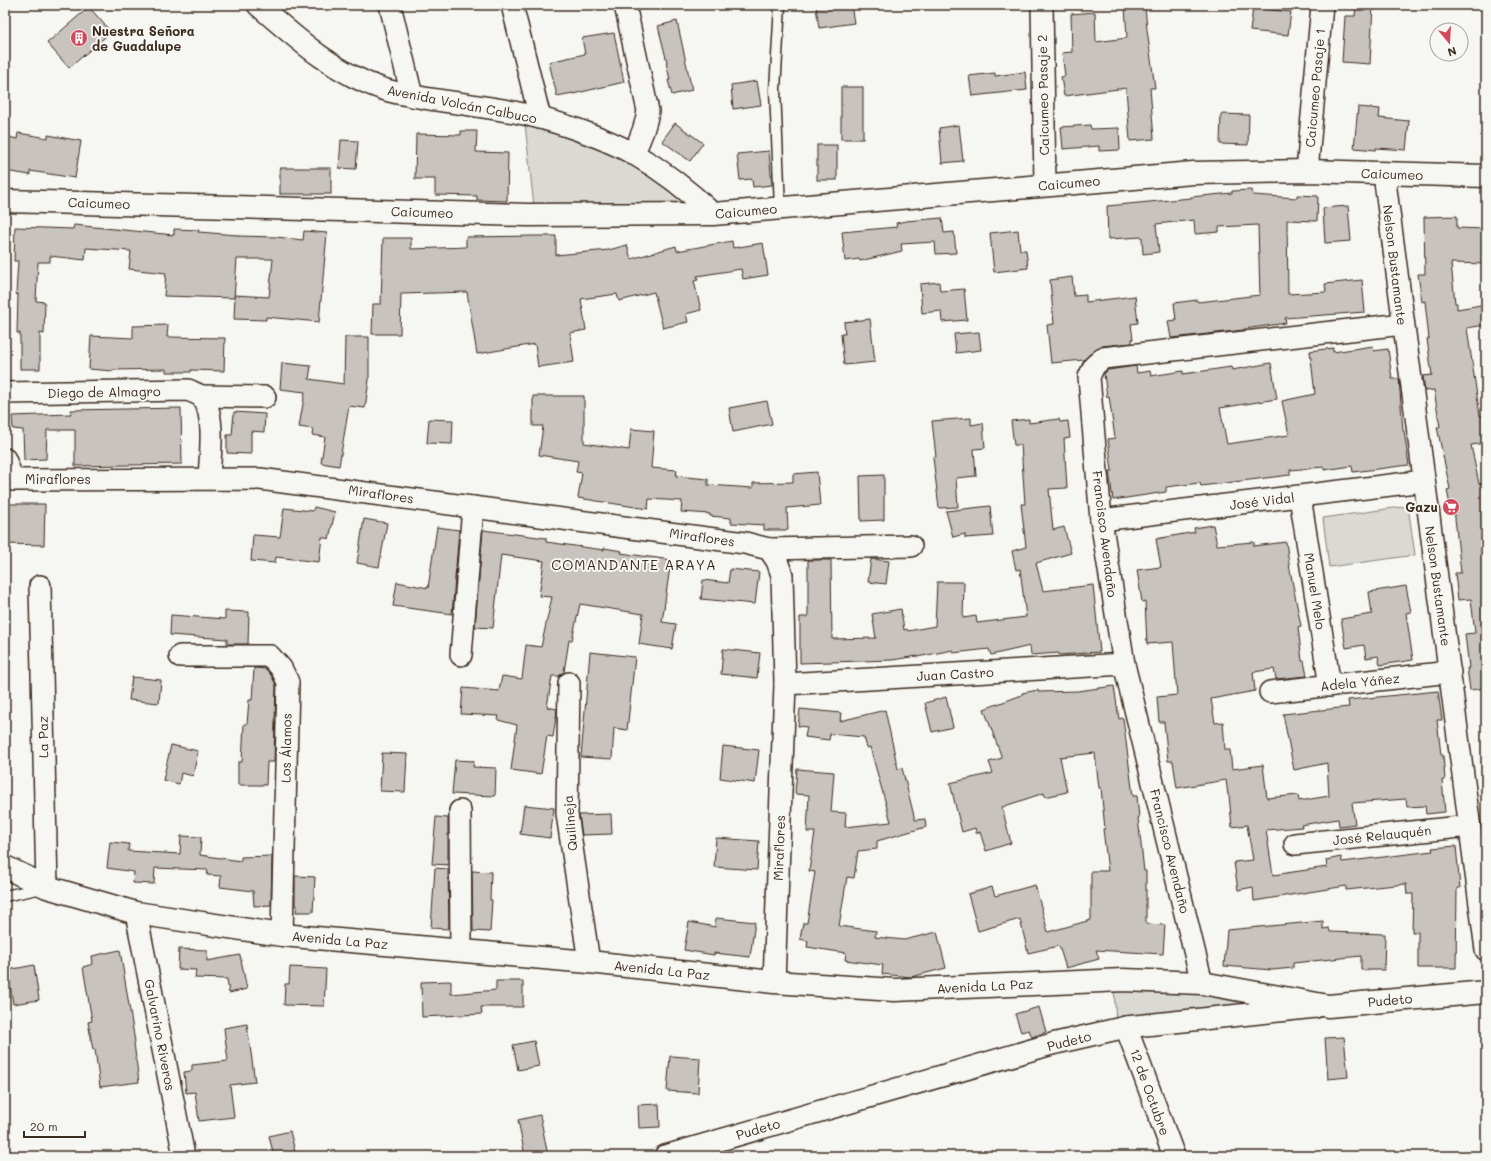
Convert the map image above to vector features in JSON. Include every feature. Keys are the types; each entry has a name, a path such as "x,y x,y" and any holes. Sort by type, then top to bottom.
{"street":[{"name":"Avenida Volcán Calbuco","path":"258,5 294,36 333,66 356,78 383,90 515,112 540,118 588,134 633,154 660,171 713,214"},
{"path":"390,5 412,96"},
{"path":"512,5 540,118"},
{"path":"626,5 648,111 647,120 640,142 633,154"},
{"name":"Caicumeo Pasaje 2","path":"1042,5 1045,185"},
{"name":"Caicumeo Pasaje 1","path":"1307,171 1322,5"},
{"name":"Caicumeo","path":"5,200 526,215 713,214 1193,173 1307,171 1486,176"},
{"name":"Nelson Bustamante","path":"1384,174 1486,950"},
{"name":"Francisco Avendaño","path":"1202,983 1124,664 1101,520 1089,377 1094,366 1103,358 1403,324"},
{"name":"Diego de Almagro","path":"5,393 188,390 201,396 265,397"},
{"path":"201,396 207,406 211,426 209,478"},
{"name":"Miraflores","path":"5,459 12,480 209,478 260,479 746,543 769,549 911,546"},
{"name":"José Vidal","path":"1101,520 1424,481"},
{"name":"Manuel Melo","path":"1300,497 1330,686"},
{"path":"461,655 473,507"},
{"name":"Miraflores","path":"769,549 777,561 782,576 785,684 774,982"},
{"name":"La Paz","path":"40,586 47,887"},
{"name":"Los Álamos","path":"180,656 270,656 281,668 288,682 282,936"},
{"name":"Juan Castro","path":"785,684 1124,664"},
{"name":"Adela Yáñez","path":"1270,692 1450,672"},
{"name":"Quilineja","path":"569,683 567,814 589,962"},
{"path":"460,811 461,951"},
{"name":"José Relauquén","path":"1295,844 1470,826"},
{"name":"Avenida La Paz","path":"5,867 47,887 136,913 282,936 589,962 774,982 894,990 1123,980 1202,983 1328,1006"},
{"name":"Galvarino Riveros","path":"136,913 184,1156"},
{"name":"Pudeto","path":"665,1156 1052,1044 1126,1027 1328,1006 1486,992"},
{"name":"12 de Octubre","path":"1126,1027 1174,1156"}],"lane":[{"path":"780,5 776,90 780,208"},
{"path":"5,896 47,887"}],"shaded area":[{"path":"525,124 585,144 629,161 680,197 692,208 534,207"},
{"path":"1408,506 1415,555 1329,567 1323,518"},
{"path":"1114,986 1203,987 1293,1005 1116,1025"}],"building":[{"path":"827,5 851,5 854,23 819,28 816,7"},
{"path":"1145,5 1155,88 1150,88 1154,139 1130,141 1126,88 1064,96 1061,77 1065,76 1062,53 1072,52 1071,14 1095,12 1096,42 1127,38 1125,6"},
{"path":"1356,5 1373,5 1370,64 1342,62 1345,16 1355,16"},
{"name":"Nuestra Señora de Guadalupe","path":"89,7 111,32 69,68 47,43"},
{"path":"1253,8 1291,12 1288,35 1250,31"},
{"path":"677,21 692,90 672,95 668,80 670,80 667,62 658,26"},
{"path":"614,33 624,82 573,94 557,96 549,62 585,54 582,38"},
{"path":"1025,72 1027,90 972,96 969,76 995,73 995,76"},
{"path":"757,81 761,105 733,109 731,85"},
{"path":"841,87 863,87 863,139 841,139"},
{"path":"1358,107 1380,109 1379,118 1409,121 1406,150 1354,148"},
{"path":"1221,114 1249,115 1248,145 1220,144"},
{"path":"675,123 703,143 690,161 662,141"},
{"path":"959,125 963,161 942,163 939,128"},
{"path":"1090,125 1091,129 1119,128 1120,150 1099,151 1099,146 1063,149 1061,127"},
{"path":"461,131 477,131 476,152 508,153 507,201 477,200 477,196 435,195 435,179 415,179 416,134 461,135"},
{"path":"18,133 48,138 48,135 81,141 75,178 30,171 30,175 5,171 5,160 9,137 17,139"},
{"path":"341,140 358,141 356,169 339,168"},
{"path":"817,145 837,145 837,180 817,180"},
{"path":"769,151 772,185 753,187 752,179 740,180 737,154"},
{"path":"280,168 331,168 331,194 280,194"},
{"path":"1252,190 1253,195 1297,198 1297,195 1318,196 1317,221 1287,220 1288,294 1326,292 1325,284 1362,280 1365,312 1285,318 1286,323 1244,330 1171,338 1168,321 1176,320 1174,303 1197,300 1198,302 1260,295 1258,225 1219,227 1219,232 1195,234 1194,220 1156,224 1159,252 1143,254 1142,237 1108,239 1107,206 1191,198 1232,193 1232,191"},
{"path":"1348,206 1351,241 1325,243 1323,208"},
{"path":"1457,216 1457,228 1486,229 1486,264 1451,263 1455,303 1457,303 1457,309 1481,305 1485,325 1467,328 1480,416 1486,415 1486,443 1471,445 1479,484 1482,483 1486,503 1486,688 1470,690 1465,634 1475,633 1471,599 1458,600 1455,573 1461,573 1454,509 1451,510 1447,490 1450,489 1437,427 1440,427 1434,390 1425,391 1423,376 1432,375 1427,339 1429,339 1425,301 1422,302 1418,274 1425,274 1424,217"},
{"path":"942,218 944,233 954,232 956,253 936,254 935,242 901,244 902,251 860,261 859,259 845,261 842,232 897,227 896,223"},
{"path":"74,225 174,235 174,229 199,230 198,232 238,236 276,237 303,240 304,231 327,233 319,322 266,317 266,320 234,319 235,295 269,297 273,259 237,259 234,298 164,296 166,273 129,269 131,251 86,248 85,260 50,256 50,262 38,262 36,301 45,302 44,334 40,333 40,369 20,369 20,333 17,333 18,295 16,294 18,261 14,261 15,227 73,229"},
{"path":"1018,230 1020,250 1026,250 1028,268 994,272 990,233"},
{"path":"556,236 556,255 609,250 627,245 631,259 676,246 677,251 732,241 733,248 763,243 768,275 743,279 741,269 697,276 698,280 694,281 701,310 686,314 688,322 663,328 654,292 619,301 617,294 581,299 586,330 570,333 574,362 538,367 535,344 477,354 467,292 401,294 400,334 372,334 373,304 381,304 383,238 411,238 411,249 466,247 466,237"},
{"path":"1072,277 1074,296 1086,295 1086,302 1135,296 1138,323 1131,324 1133,339 1132,343 1101,346 1095,349 1084,360 1051,363 1047,325 1054,324 1050,280"},
{"path":"939,282 940,291 964,289 967,320 942,322 941,311 922,313 920,284"},
{"path":"870,319 875,362 844,365 841,334 845,334 844,322"},
{"path":"168,325 167,337 225,338 224,371 191,370 191,372 166,372 166,369 113,371 89,369 91,336 133,338 133,326"},
{"path":"979,332 981,350 956,353 954,334"},
{"path":"345,337 369,337 369,380 365,408 349,406 339,466 321,463 325,437 312,435 313,429 299,427 305,392 280,389 282,363 311,366 309,379 344,384"},
{"path":"1373,346 1374,351 1388,349 1392,379 1399,379 1403,431 1409,465 1353,472 1352,466 1324,470 1324,467 1290,470 1290,475 1201,486 1200,483 1166,487 1166,492 1113,500 1109,471 1112,471 1108,439 1115,438 1109,396 1107,397 1104,374 1108,370 1136,366 1137,373 1150,371 1151,376 1183,371 1183,374 1231,367 1232,370 1271,363 1277,399 1220,408 1227,444 1289,435 1282,401 1315,394 1310,351 1333,348 1333,352"},
{"path":"533,396 584,396 584,443 629,450 631,429 654,431 651,468 677,470 676,476 708,479 708,485 753,488 753,483 793,482 793,474 817,472 820,505 787,508 788,530 764,530 764,525 731,523 731,518 710,516 710,514 681,512 682,501 649,499 648,509 578,498 582,473 576,472 578,461 539,455 543,426 533,426"},
{"path":"767,401 772,424 733,432 729,408"},
{"path":"181,408 182,464 75,466 75,430 47,430 46,459 24,460 23,430 13,429 12,416 71,414 71,410"},
{"path":"234,412 265,414 264,432 251,431 251,454 227,453 227,435 232,435"},
{"path":"971,418 971,425 983,423 985,448 974,449 976,476 956,478 958,507 939,508 933,457 936,457 932,421"},
{"path":"429,419 453,420 452,444 427,443"},
{"path":"1029,419 1029,423 1059,419 1060,422 1068,421 1070,438 1064,439 1067,488 1049,489 1053,530 1064,527 1071,553 1036,563 1043,591 1093,585 1100,652 1059,655 1059,653 1031,655 1030,646 991,655 989,649 953,653 953,650 892,660 800,663 800,617 808,617 808,560 831,560 832,639 876,638 872,614 901,609 904,630 907,629 908,631 935,626 937,582 964,582 963,618 976,616 977,623 1026,617 1020,569 1016,570 1012,551 1026,547 1021,504 1025,504 1021,445 1014,445 1011,421"},
{"path":"884,475 884,520 861,521 860,476"},
{"path":"5,504 45,504 44,545 5,544"},
{"path":"990,506 993,536 965,538 965,534 953,537 946,511"},
{"path":"314,507 335,512 329,539 322,537 319,562 276,557 275,563 251,561 253,535 280,537 284,508 313,511"},
{"path":"364,519 387,523 379,567 357,563"},
{"path":"1213,525 1217,545 1254,542 1254,546 1286,542 1301,626 1298,627 1302,661 1304,661 1307,676 1276,679 1274,669 1253,672 1255,691 1211,699 1215,723 1223,722 1225,750 1230,750 1232,769 1263,765 1267,798 1298,795 1299,801 1329,796 1327,763 1294,770 1283,714 1349,707 1348,700 1438,691 1442,720 1437,720 1441,755 1443,755 1445,780 1442,780 1445,812 1426,814 1425,806 1407,807 1406,799 1352,803 1355,824 1339,826 1338,819 1301,825 1302,827 1266,830 1273,875 1327,867 1326,860 1341,857 1342,862 1433,851 1432,848 1456,846 1460,888 1457,888 1456,968 1418,968 1418,932 1412,932 1413,894 1407,894 1406,884 1346,890 1346,886 1254,901 1253,887 1238,890 1234,862 1253,860 1247,825 1232,827 1226,780 1177,788 1173,761 1168,761 1164,722 1159,722 1157,697 1177,695 1173,642 1147,644 1145,601 1142,602 1137,570 1161,567 1156,539 1195,532 1194,528"},
{"path":"437,527 459,530 452,614 393,606 397,582 428,588"},
{"path":"483,530 546,538 546,542 604,550 604,548 622,551 621,553 671,560 662,622 676,624 672,649 639,644 643,614 580,604 572,640 569,640 564,672 559,676 552,676 547,707 557,709 553,737 547,736 541,774 511,770 517,725 498,720 499,716 461,714 463,688 499,691 502,676 522,679 526,645 541,647 552,597 539,596 544,561 501,555 493,628 475,627"},
{"path":"871,559 889,561 886,584 868,582"},
{"path":"730,569 759,572 755,604 701,599 703,580 728,583"},
{"path":"1406,586 1411,612 1406,613 1413,660 1380,665 1378,656 1366,658 1364,645 1346,648 1341,619 1372,614 1369,592"},
{"path":"225,611 249,612 248,644 227,644 227,639 170,635 171,615 225,619"},
{"path":"723,649 760,653 757,678 721,674"},
{"path":"590,652 635,657 627,730 614,728 612,759 581,757"},
{"path":"254,668 266,669 276,685 274,762 267,762 266,785 238,785 238,762 242,762 244,724 247,724 249,700 252,700"},
{"path":"132,677 161,680 159,703 129,700"},
{"path":"1114,686 1119,719 1123,718 1133,796 1137,796 1144,871 1146,871 1146,924 1165,925 1163,954 1096,950 1099,959 1066,968 1059,946 1028,953 1020,919 978,931 968,894 992,887 995,896 1035,885 1048,932 1091,920 1091,871 1108,871 1103,829 1105,829 1101,788 1099,788 1095,753 1060,757 1067,792 1045,797 1044,793 1002,807 1011,843 986,851 980,832 976,833 975,828 962,832 950,783 993,773 989,762 1002,758 984,709 1022,695 1022,693 1038,690 1038,692 1078,691"},
{"path":"946,697 953,727 932,732 925,703"},
{"path":"800,709 841,713 840,721 885,710 898,769 902,768 915,820 925,819 926,827 877,841 877,849 858,851 854,878 847,877 839,926 876,931 875,937 904,940 937,932 946,968 911,977 882,974 883,965 845,960 846,953 807,947 808,941 800,939 803,923 807,923 815,872 809,871 815,832 807,832 809,795 795,794 797,769 834,772 831,812 846,813 845,827 891,822 870,747 867,748 864,737 830,734 829,740 805,737 807,727 798,726"},
{"path":"171,745 198,751 193,776 181,773 179,784 163,780"},
{"path":"723,746 759,750 755,783 720,778"},
{"path":"382,753 407,754 405,792 380,791"},
{"path":"455,760 474,761 473,767 496,768 495,796 452,794"},
{"path":"524,805 554,808 550,838 520,834"},
{"path":"611,814 612,834 582,835 579,815"},
{"path":"436,817 448,818 448,865 432,864"},
{"path":"181,836 201,837 200,855 241,861 241,857 272,856 271,905 254,906 253,891 220,887 221,876 207,875 208,870 155,868 154,884 133,883 134,872 107,868 110,842 129,844 128,851 180,854"},
{"path":"716,838 759,841 757,870 714,867"},
{"path":"435,868 448,869 449,929 431,928"},
{"path":"472,871 491,872 490,900 492,900 490,932 473,931"},
{"path":"295,876 315,877 313,912 296,912"},
{"path":"716,918 755,922 750,957 714,953 714,955 684,950 689,922 715,927"},
{"path":"1323,921 1323,929 1329,928 1330,932 1385,934 1384,970 1361,970 1361,956 1293,963 1293,968 1272,970 1224,966 1227,930"},
{"path":"179,949 207,950 207,961 240,955 247,989 229,993 227,979 195,978 196,970 178,969"},
{"path":"120,950 135,1042 139,1082 100,1087 95,1049 93,1050 88,1022 92,1021 83,967 93,964 92,956"},
{"path":"34,965 39,1000 13,1004 8,970"},
{"path":"290,967 326,969 324,1006 284,1005 285,984 289,984"},
{"path":"451,981 451,994 496,990 496,981 523,981 523,1007 481,1007 482,1014 422,1017 421,982"},
{"path":"1039,1007 1046,1032 1032,1037 1029,1030 1021,1032 1015,1014"},
{"path":"247,1024 255,1082 230,1085 234,1117 199,1121 195,1092 186,1093 184,1072 192,1071 192,1065 228,1061 224,1028"},
{"path":"1344,1037 1348,1077 1328,1079 1325,1038"},
{"path":"534,1041 539,1066 518,1070 513,1045"},
{"path":"670,1056 700,1058 698,1093 667,1091"},
{"path":"659,1104 660,1127 639,1128 638,1105"},
{"path":"540,1115 548,1156 525,1156 518,1120"},
{"path":"290,1131 296,1156 274,1156 269,1136"}],"place":[{"name":"Nuestra Señora de Guadalupe","path":"79,38"},
{"name":"Gazu","path":"1451,507"}],"district":[{"name":"COMANDANTE ARAYA","path":"634,565"}]}
